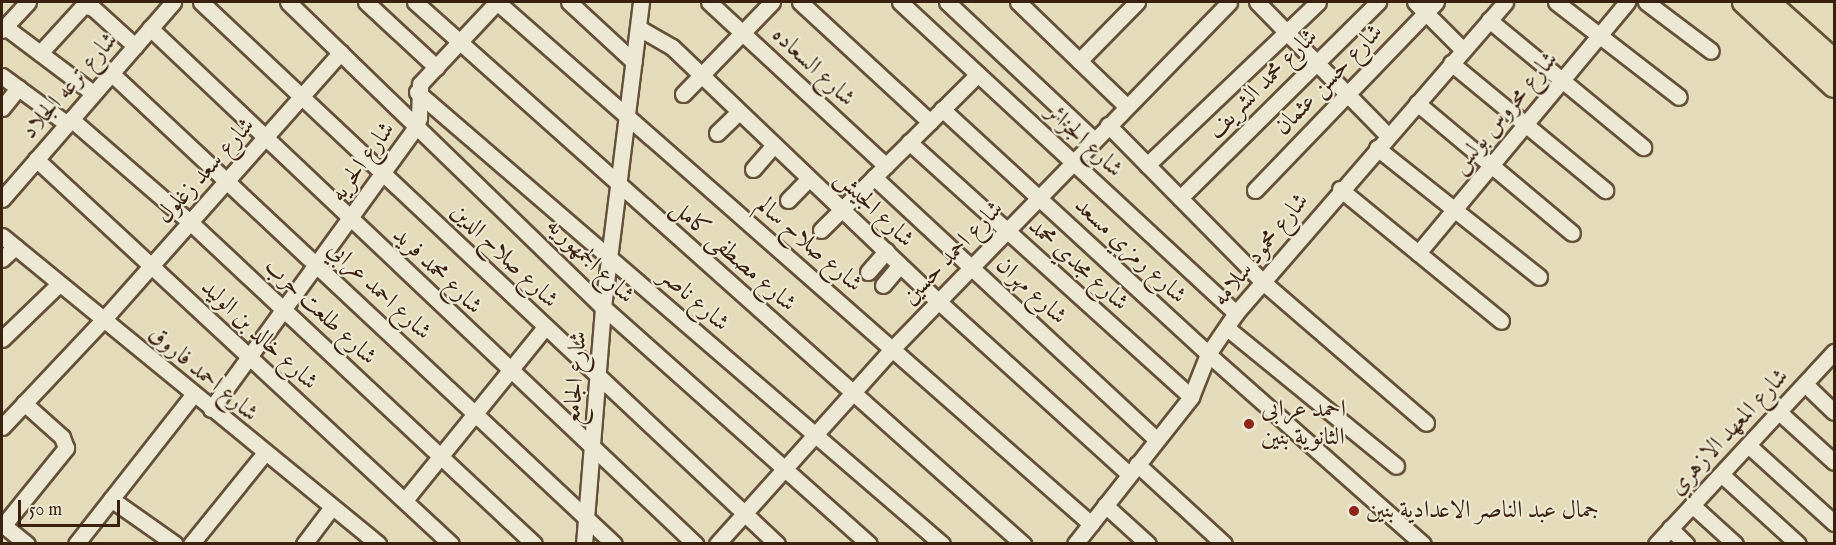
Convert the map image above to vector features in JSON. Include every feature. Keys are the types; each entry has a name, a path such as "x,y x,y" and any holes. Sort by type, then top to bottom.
{"main road":[{"path":"1760,3 1834,62"},
{"path":"1760,3 1834,86"}],"street":[{"path":"28,2 3,28 93,93"},
{"name":"شارع صلاح الدين","path":"201,2 303,95 598,378 777,543"},
{"name":"شارع الجمهوريه","path":"288,2 603,306 869,543"},
{"path":"366,2 436,67"},
{"name":"شارع مصطفى كامل","path":"415,2 618,186 854,390 1023,543"},
{"path":"417,92 436,67 497,2"},
{"name":"شارع صلاح سالم","path":"497,2 1091,524"},
{"path":"569,2 634,62"},
{"name":"شارع الجامع","path":"584,543 603,306 641,2"},
{"name":"شارع السعاده","path":"709,2 886,166"},
{"path":"683,94 772,2"},
{"path":"800,2 930,122"},
{"name":"شارع الجزائر","path":"900,2 1236,313"},
{"path":"947,2 1094,140"},
{"path":"1018,2 1126,106"},
{"path":"1079,61 1137,2"},
{"name":"شارع احمد حسين","path":"717,543 893,348 1229,2"},
{"path":"1257,2 1388,136"},
{"path":"1147,165 1318,2"},
{"name":"شارع محمد الشريف","path":"1180,198 1378,2"},
{"name":"شارع محمود سلامه","path":"1081,541 1105,505 1191,397 1209,354 1236,313 1264,283 1340,189 1505,2"},
{"path":"1556,2 1679,98"},
{"name":"شارع محروس بولس","path":"1418,253 1627,2"},
{"path":"1646,2 1711,51"},
{"name":"شارع ترعه الجلاد","path":"2,199 135,46 168,3"},
{"path":"40,53 84,5 93,8 135,46"},
{"path":"1425,5 1462,50"},
{"name":"شارع حسن عثمان","path":"1255,190 1425,5"},
{"path":"1489,20 1643,147"},
{"name":"شارع محمد فريد","path":"150,28 264,139 695,543"},
{"name":"شارع الجيش","path":"639,28 672,47 938,301 1133,469 1224,543"},
{"name":"شارع سعد زغلول","path":"2,427 103,320 341,52"},
{"path":"1451,63 1605,190"},
{"name":"شارع احمد عرابي","path":"111,73 614,543"},
{"path":"822,230 978,74"},
{"name":"شارع طلعت حرب","path":"2,76 69,122 190,222 534,543"},
{"path":"2,108 18,88"},
{"name":"شارع الحريه","path":"211,409 417,125 417,92"},
{"name":"شارع ناصر","path":"417,92 942,543"},
{"path":"1417,104 1572,233"},
{"name":"شارع رمزي مسعد","path":"942,109 1209,354 1423,543"},
{"path":"717,133 739,112"},
{"path":"1108,125 1264,283 1426,423"},
{"name":"شارع مجدي محمد","path":"909,142 1191,397"},
{"path":"753,169 774,145"},
{"path":"1377,148 1539,277"},
{"name":"شارع خالد بن الوليد","path":"36,159 451,543"},
{"name":"شارع مهران","path":"874,177 1156,439"},
{"path":"788,200 809,178"},
{"path":"1340,189 1501,321"},
{"name":"شارع احمد فاروق","path":"2,236 264,454 378,543"},
{"path":"2,259 15,247"},
{"path":"868,272 886,251"},
{"path":"883,285 900,265"},
{"path":"2,339 59,284"},
{"path":"405,500 545,327"},
{"path":"1227,328 1396,466"},
{"name":"شارع المعهد الازهري","path":"1656,543 1834,354"},
{"path":"1805,384 1834,412"},
{"path":"76,543 193,395"},
{"path":"24,403 62,437 66,448 2,526 27,543"},
{"path":"1779,412 1834,462"},
{"path":"1748,445 1834,523"},
{"path":"191,543 264,454"},
{"path":"1720,474 1798,543"},
{"path":"111,499 175,543"},
{"path":"1105,505 1148,543"},
{"path":"1692,505 1735,543"},
{"path":"304,543 332,507"},
{"path":"1670,528 1686,543"}],"place":[{"name":"احمد عرابى الثانوية بنين","path":"1249,424"},
{"name":"جمال عبد الناصر الاعدادية بنين","path":"1354,511"}]}
